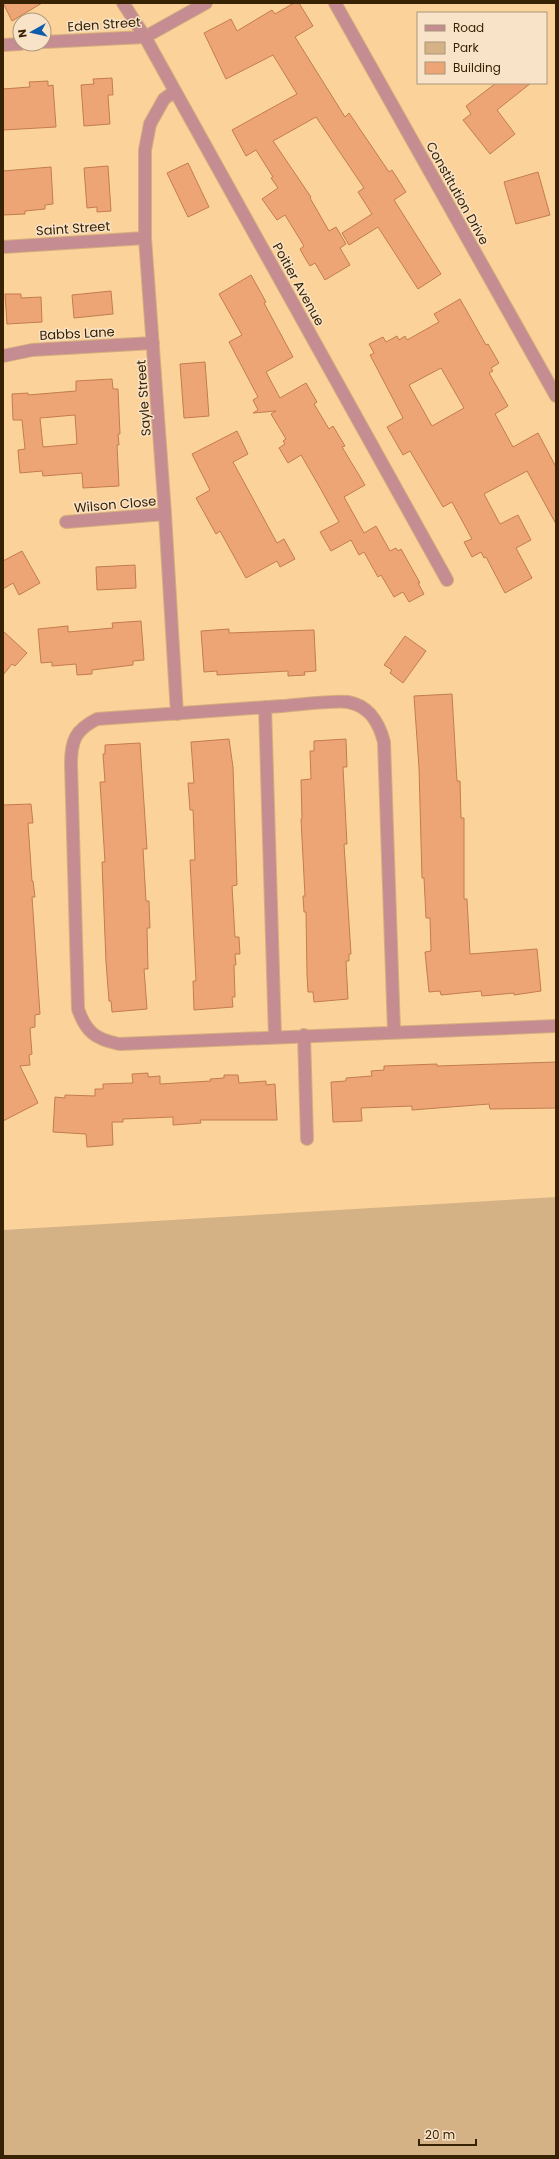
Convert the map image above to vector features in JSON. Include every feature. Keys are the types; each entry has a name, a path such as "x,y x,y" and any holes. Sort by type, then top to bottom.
{"street":[{"name":"Poitier Avenue","path":"123,3 145,37 447,580"},
{"name":"Eden Street","path":"52,42 145,37 206,3"},
{"name":"Constitution Drive","path":"335,3 556,396"},
{"name":"Sayle Street","path":"175,91 164,100 150,124 145,150 145,238 165,514 177,714"},
{"name":"Saint Street","path":"3,247 145,238"},
{"name":"Babbs Lane","path":"3,356 32,350 153,343"},
{"name":"Wilson Close","path":"66,522 165,514"},
{"path":"394,1031 384,742 379,725 372,714 362,707 348,702 265,707 97,719 86,725 78,733 71,747 78,1009 83,1023 92,1034 103,1041 119,1044 394,1031 556,1026"},
{"path":"265,707 275,1037"},
{"path":"304,1035 307,1139"}],"green space":[{"path":"556,1197 556,2156 3,2156 3,1230"}],"building":[{"path":"3,3 42,3 27,12 12,12 12,21"},
{"path":"294,3 299,3 313,26 295,37 345,117 349,113 389,172 392,170 406,192 394,200 441,274 418,289 378,227 349,245 342,233 372,214 358,192 364,188 316,117 273,141 311,197 310,198 329,231 336,227 346,244 340,248 350,265 325,280 315,263 310,266 305,258 300,249 304,246 285,215 277,220 262,199 278,188 256,150 246,156 232,130 297,94 273,55 226,79 204,33 231,19 237,31 272,10 275,14"},
{"path":"112,78 113,95 108,95 110,124 84,126 81,85 94,84 93,79"},
{"path":"48,81 48,86 53,85 56,127 3,130 3,89 30,87 29,82"},
{"path":"495,84 530,84 497,110 515,134 490,154 463,120 471,114 466,106"},
{"path":"188,163 209,207 188,217 167,173"},
{"path":"108,166 111,211 97,212 97,207 87,208 84,168"},
{"path":"51,167 53,204 45,205 45,209 25,211 25,214 3,215 3,171"},
{"path":"538,172 550,215 516,224 504,182"},
{"path":"251,275 293,357 266,372 280,398 306,383 317,402 314,404 329,429 333,426 345,446 342,447 365,485 344,497 364,533 376,526 390,551 396,548 398,551 401,549 420,583 418,583 424,594 409,602 403,592 394,597 381,575 378,577 364,552 359,555 351,540 331,551 320,532 339,522 319,486 301,455 288,463 279,448 285,444 283,441 286,439 271,414 276,411 253,413 258,410 253,400 258,397 229,342 242,335 219,294"},
{"path":"111,291 113,314 74,318 72,295"},
{"path":"5,294 21,294 21,298 41,297 42,322 7,324"},
{"path":"460,299 486,345 488,344 499,363 491,368 493,371 489,373 508,406 495,414 513,447 538,433 556,467 556,524 527,471 484,494 500,524 518,515 531,540 516,548 532,578 505,593 486,557 484,558 481,552 472,557 464,542 472,539 452,502 443,507 410,451 403,455 387,427 403,418 370,355 374,353 369,344 383,337 386,342 397,336 399,340 405,336 407,340 439,322 434,314","holes":["441,368 464,408 432,426 409,385"]},
{"path":"205,362 209,416 184,418 180,364"},
{"path":"112,379 113,389 118,389 120,434 118,434 119,445 117,445 119,486 83,488 82,473 43,476 42,471 20,473 18,450 25,449 22,420 13,420 12,394 28,393 28,395 76,391 76,381","holes":["75,415 77,444 43,447 40,418"]},
{"path":"237,431 248,454 233,462 277,543 284,539 295,559 280,567 277,561 246,578 220,531 216,534 196,498 210,490 192,454"},
{"path":"22,551 40,583 19,595 13,583 3,589 3,561"},
{"path":"135,565 136,588 97,590 96,567"},
{"path":"141,621 144,660 133,661 133,665 92,670 92,674 77,675 76,664 52,666 52,662 41,663 38,629 68,626 68,632 113,628 112,623"},
{"path":"229,629 229,633 314,630 316,671 304,672 305,675 288,676 288,671 217,675 217,671 204,672 201,631"},
{"path":"3,631 27,653 15,666 12,664 3,675"},
{"path":"405,636 426,651 403,683 390,673 392,670 384,665"},
{"path":"452,694 457,781 460,781 461,818 464,818 464,899 467,899 470,954 537,949 541,991 514,995 514,993 482,996 481,991 441,995 440,991 429,992 425,952 431,951 430,918 426,918 424,878 422,878 419,768 414,696"},
{"path":"229,739 233,767 237,885 232,886 235,937 239,937 240,954 235,954 235,997 232,997 233,1007 194,1010 193,981 196,981 190,860 195,860 193,810 190,810 188,783 194,783 191,742"},
{"path":"346,739 347,767 343,767 347,844 344,844 351,954 349,954 349,961 346,961 348,999 314,1002 313,992 308,992 307,975 306,912 304,912 303,896 305,896 301,819 301,780 311,779 310,751 314,751 314,741"},
{"path":"140,743 147,849 143,849 146,901 149,901 150,928 147,928 148,969 144,969 147,1009 112,1012 111,1001 109,1001 106,962 102,862 105,862 100,782 105,782 103,754 105,754 105,745"},
{"path":"31,804 33,823 28,823 32,881 35,897 32,897 40,1014 35,1015 35,1027 30,1028 32,1054 29,1055 30,1065 20,1066 38,1103 3,1121 3,805"},
{"path":"556,1062 556,1108 490,1109 489,1104 412,1110 412,1106 361,1108 362,1121 333,1122 331,1082 346,1081 346,1078 372,1076 371,1071 384,1070 384,1066 437,1064 437,1066"},
{"path":"148,1073 148,1077 160,1076 160,1084 211,1081 210,1079 224,1078 224,1075 238,1075 239,1083 266,1081 266,1085 275,1084 277,1120 200,1120 201,1123 173,1125 173,1117 123,1119 123,1122 112,1122 113,1145 87,1147 86,1134 53,1132 55,1097 65,1098 65,1095 95,1096 95,1089 103,1089 103,1084 133,1083 132,1074"}]}
